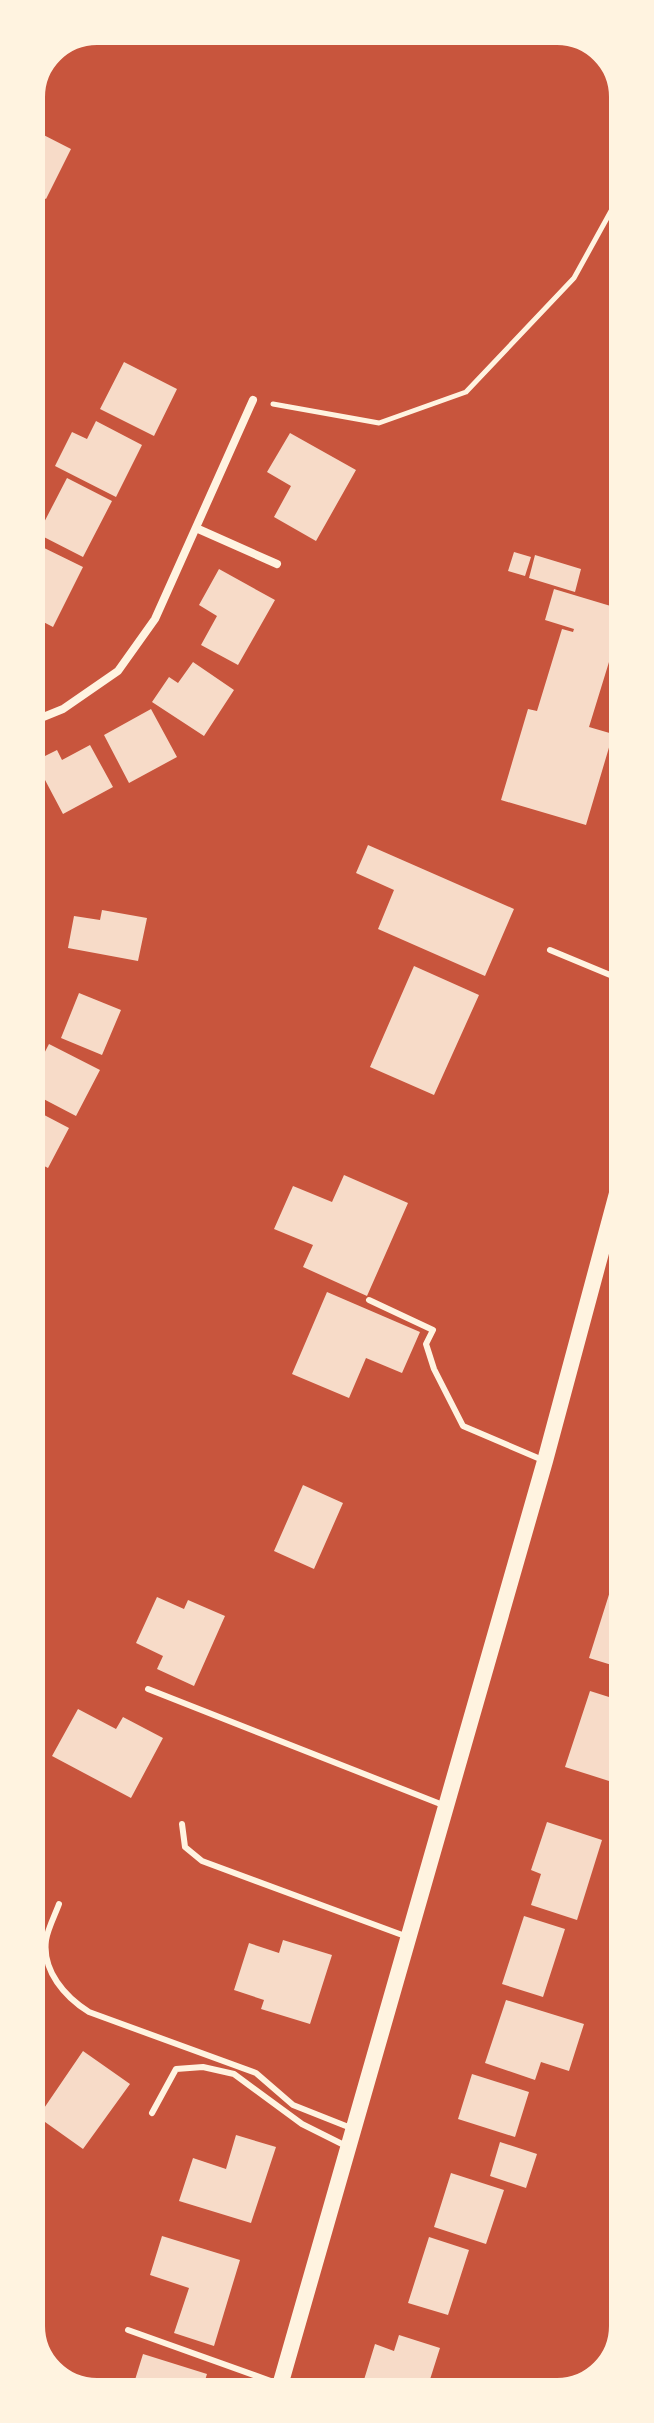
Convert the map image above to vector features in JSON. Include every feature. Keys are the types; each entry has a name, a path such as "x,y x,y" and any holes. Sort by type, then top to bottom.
{"main road":[{"path":"281,2383 545,1461 614,1204"}],"street":[{"path":"40,718 63,709 118,671 155,619 253,400"},
{"path":"196,528 277,564"}],"lane":[{"path":"550,950 614,977"},
{"path":"369,1300 433,1330 426,1344 434,1369 463,1426 545,1461"},
{"path":"148,1689 446,1807"},
{"path":"182,1824 185,1847 202,1861 409,1937"},
{"path":"59,1904 46,1941 52,1973 69,2000 89,2012 256,2073 293,2105 354,2129"},
{"path":"152,2113 176,2069 203,2067 234,2074 302,2124 348,2147"},
{"path":"128,2330 261,2383"}],"path":[{"path":"253,400 379,423 466,392 574,278 614,206"}],"building":[{"path":"40,133 71,149 46,199 40,196"},
{"path":"124,362 177,389 154,436 100,409"},
{"path":"96,421 142,445 116,497 55,466 72,432 87,439"},
{"path":"290,433 356,470 316,541 274,517 291,486 267,472"},
{"path":"67,478 112,501 83,557 40,535"},
{"path":"40,546 83,567 53,627 40,620"},
{"path":"514,552 531,557 525,576 508,571"},
{"path":"535,555 581,569 575,592 529,578"},
{"path":"219,569 275,600 238,665 201,645 217,616 199,605"},
{"path":"554,589 614,607 614,664 609,662 589,727 613,734 586,825 501,800 528,709 537,711 562,629 573,632 574,629 545,620"},
{"path":"193,662 234,690 204,736 152,702 169,677 178,683"},
{"path":"151,709 177,757 129,783 104,735"},
{"path":"90,745 113,787 63,814 40,770 40,758 57,750 62,760"},
{"path":"368,845 514,909 485,976 378,929 394,890 356,873"},
{"path":"102,910 147,918 138,961 68,948 74,916 100,920"},
{"path":"414,966 479,995 434,1095 370,1067"},
{"path":"79,993 121,1010 102,1055 61,1038"},
{"path":"49,1044 100,1070 76,1116 40,1097 40,1061"},
{"path":"40,1113 69,1128 48,1168 40,1164"},
{"path":"344,1175 408,1203 367,1296 303,1267 313,1245 274,1229 293,1186 332,1202"},
{"path":"327,1292 420,1332 402,1373 366,1358 349,1398 292,1374"},
{"path":"303,1485 343,1503 314,1569 274,1551"},
{"path":"612,1585 614,1586 614,1666 589,1658"},
{"path":"157,1597 184,1609 188,1600 225,1616 194,1686 157,1669 163,1656 136,1643"},
{"path":"590,1691 614,1699 614,1783 565,1767"},
{"path":"78,1709 116,1729 123,1717 163,1738 131,1798 52,1756"},
{"path":"547,1822 602,1840 577,1920 531,1905 541,1874 531,1870"},
{"path":"524,1916 565,1929 543,1997 502,1984"},
{"path":"283,1940 332,1955 310,2024 261,2009 264,2000 234,1990 249,1943 279,1953"},
{"path":"506,2000 584,2024 569,2071 541,2062 535,2080 485,2063"},
{"path":"83,2051 130,2084 83,2149 40,2118"},
{"path":"472,2074 529,2092 515,2137 458,2119"},
{"path":"236,2135 276,2147 251,2223 179,2201 193,2158 226,2169"},
{"path":"500,2142 537,2154 526,2188 490,2176"},
{"path":"451,2173 504,2190 486,2244 434,2227"},
{"path":"162,2236 240,2260 214,2346 174,2333 189,2288 150,2275"},
{"path":"429,2237 469,2250 448,2315 408,2303"},
{"path":"399,2335 440,2348 429,2383 363,2383 375,2344 394,2351"},
{"path":"143,2354 207,2374 204,2383 134,2383"}]}
